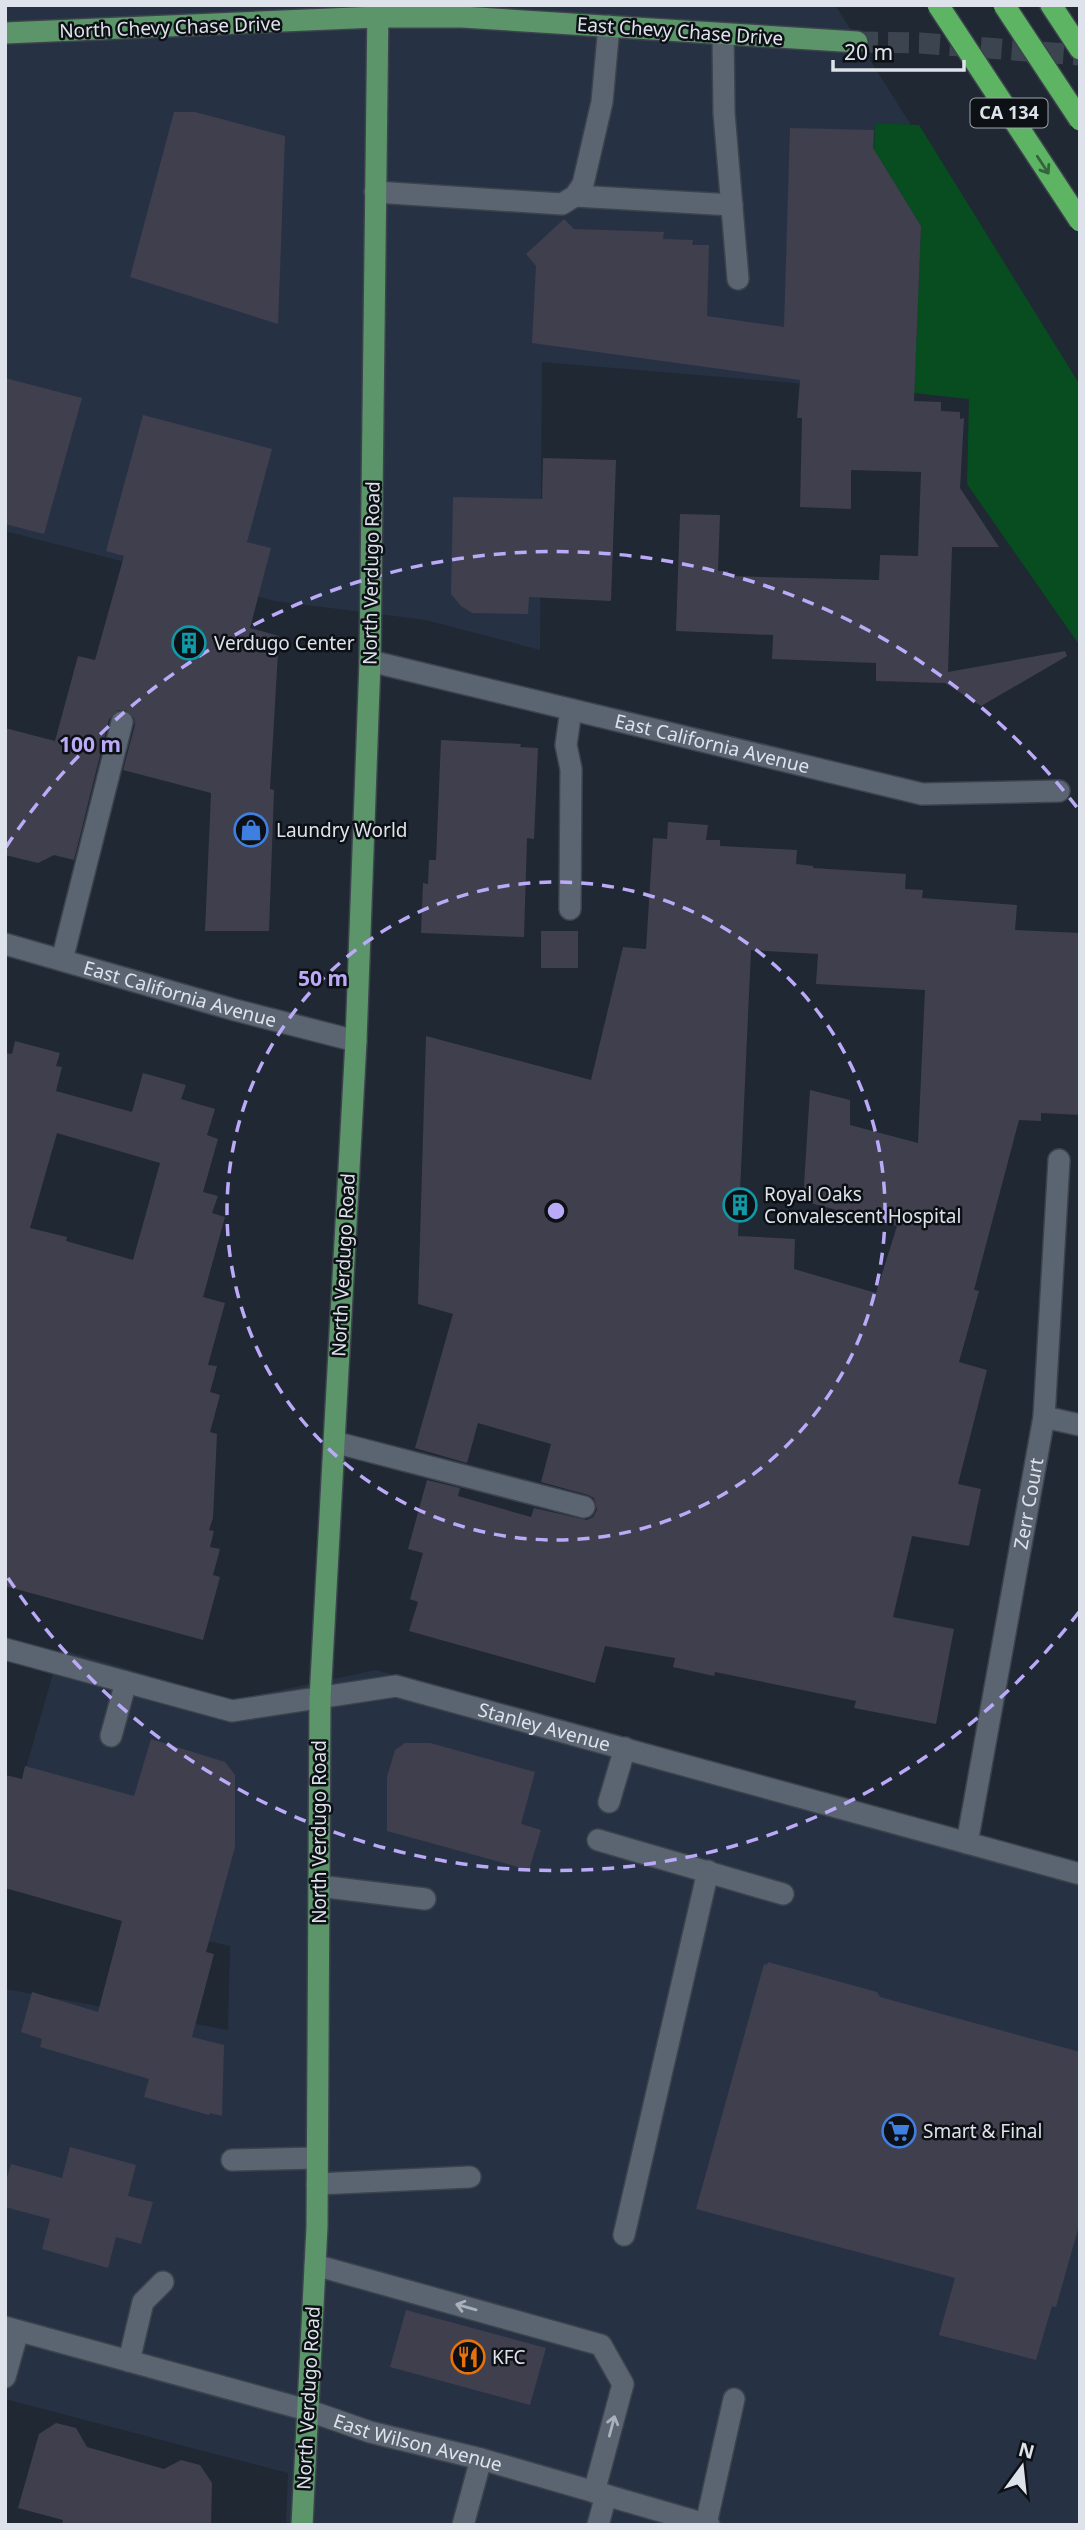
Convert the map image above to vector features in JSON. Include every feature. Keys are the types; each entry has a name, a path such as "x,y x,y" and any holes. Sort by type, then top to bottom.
{"highway":[{"name":"CA 134","path":"938,5 1080,221"},
{"path":"1003,5 1080,120"},
{"path":"1051,5 1080,49"}],"main road":[{"name":"East Chevy Chase Drive","path":"378,11 857,41"},
{"name":"North Chevy Chase Drive","path":"5,33 378,11"},
{"name":"North Verdugo Road","path":"302,2525 317,2183 320,1699 356,1041 370,661 378,11"}],"street":[{"path":"375,192 562,204 575,196 583,184 602,102 608,26"},
{"path":"723,34 724,113 738,279"},
{"path":"575,196 732,205"},
{"name":"East California Avenue","path":"370,661 922,794 1059,791"},
{"path":"570,909 571,769 566,745 571,710"},
{"path":"62,960 122,722"},
{"name":"East California Avenue","path":"5,944 356,1041"},
{"name":"Zerr Court","path":"967,1843 1044,1418 1059,1160"},
{"path":"1044,1418 1080,1425"},
{"path":"334,1442 584,1507"},
{"name":"Stanley Avenue","path":"5,1649 232,1712 396,1686 1080,1874"},
{"path":"111,1736 126,1682"},
{"path":"609,1802 625,1748"},
{"path":"598,1840 783,1894"},
{"path":"624,2235 708,1871"},
{"path":"318,1886 425,1899"},
{"path":"232,2160 317,2158"},
{"path":"317,2183 470,2177"},
{"path":"314,2265 601,2345 623,2384 600,2493 598,2525"},
{"path":"129,2361 143,2302 163,2282"},
{"path":"5,2377 12,2329"},
{"name":"East Wilson Avenue","path":"12,2329 307,2410 370,2432 481,2459 600,2493 681,2521 707,2524"},
{"path":"707,2524 734,2399"},
{"path":"463,2525 481,2459"}],"shaded area":[{"path":"5,5 835,5 911,125 875,123 874,149 921,226 914,393 542,362 540,650 426,620 275,601 5,531"},
{"path":"60,1649 233,1700 376,1670 1080,1877 1080,2525 286,2525 288,2473 5,2399 5,1989 228,2030 230,1946 118,1920 101,1882 5,1842"}],"green space":[{"path":"875,123 919,125 1080,385 1080,646 967,484 969,399 914,393 921,226 874,150"}],"building":[{"path":"174,112 195,112 285,136 278,324 130,277"},
{"path":"790,128 874,130 873,148 921,226 914,401 941,402 941,411 960,412 960,419 964,418 960,488 999,547 952,547 948,672 1065,651 1067,656 981,706 945,683 876,681 876,663 772,659 773,635 676,631 680,514 720,515 718,571 728,571 728,576 879,580 880,555 918,556 921,472 851,470 851,509 800,507 802,418 797,418 800,380 532,343 536,266 526,254 564,219 574,229 664,232 663,239 693,240 692,245 709,245 707,316 784,327"},
{"path":"5,378 82,398 44,534 5,524"},
{"path":"143,415 272,449 247,542 271,548 250,628 279,636 270,789 274,790 269,931 205,931 211,793 123,770 135,725 134,718 126,710 118,710 109,719 74,860 54,855 38,863 5,855 5,728 55,741 78,656 95,660 124,556 106,551"},
{"path":"543,458 616,460 611,601 529,597 528,614 472,613 461,606 451,594 453,497 542,499"},
{"path":"441,740 521,744 520,747 538,748 534,839 527,838 524,937 421,933 423,883 428,884 429,860 436,860"},
{"path":"668,822 708,825 706,840 720,840 720,846 797,850 796,864 813,868 906,874 905,889 923,890 922,898 1017,905 1015,930 1080,933 1080,1115 1041,1113 1041,1121 1019,1120 974,1290 979,1291 959,1362 987,1370 958,1484 981,1489 969,1546 912,1536 893,1617 954,1629 936,1724 854,1708 856,1701 715,1672 714,1676 673,1667 675,1658 605,1646 595,1683 409,1631 418,1602 410,1599 423,1553 408,1549 427,1480 460,1488 458,1496 531,1517 534,1508 587,1520 593,1517 597,1510 594,1498 588,1495 541,1482 551,1444 478,1423 467,1463 415,1448 453,1314 418,1304 426,1036 591,1080 623,947 646,949 653,838 667,839","holes":["751,950 818,954 816,984 925,990 918,1143 850,1125 850,1100 810,1090 803,1201 897,1226 876,1293 794,1269 795,1239 738,1236"]},
{"path":"541,931 578,931 578,968 541,968"},
{"path":"15,1041 60,1053 56,1066 62,1067 56,1091 132,1112 143,1073 186,1085 181,1099 215,1109 207,1135 218,1139 203,1192 218,1196 212,1213 225,1217 203,1297 225,1303 208,1365 217,1366 210,1392 220,1395 210,1432 217,1434 213,1518 209,1530 214,1531 210,1547 220,1549 213,1575 220,1577 203,1640 5,1586 5,1053 12,1054","holes":["57,1133 160,1163 133,1260 66,1241 67,1237 30,1228"]},
{"path":"151,1739 225,1762 235,1775 235,1847 206,1952 214,1954 192,2037 224,2045 222,2116 209,2115 144,2097 149,2079 40,2047 42,2039 21,2032 32,1992 98,2012 122,1921 5,1888 5,1775 22,1779 25,1766 134,1796"},
{"path":"405,1743 430,1743 535,1772 521,1824 541,1830 529,1870 387,1831 387,1777 395,1750"},
{"name":"Smart & Final","path":"768,1962 877,1992 880,1997 1080,2052 1080,2222 1056,2307 1052,2306 1036,2360 939,2335 955,2278 696,2209 764,1964 767,1965"},
{"path":"70,2147 136,2165 128,2196 153,2202 141,2244 116,2237 108,2268 42,2249 50,2219 5,2207 5,2184 11,2164 62,2178"},
{"name":"KFC","path":"406,2310 546,2348 530,2405 390,2367"},
{"path":"56,2423 76,2428 87,2447 164,2469 181,2460 200,2465 212,2483 211,2525 62,2525 63,2520 18,2508 39,2434"}],"tunnel":[{"path":"857,42 920,43 1080,55"}],"place":[{"name":"Verdugo Center","path":"189,643"},
{"name":"Laundry World","path":"251,830"},
{"name":"Royal Oaks Convalescent Hospital","path":"740,1205"},
{"name":"Smart & Final","path":"899,2131"},
{"name":"KFC","path":"468,2357"}]}
